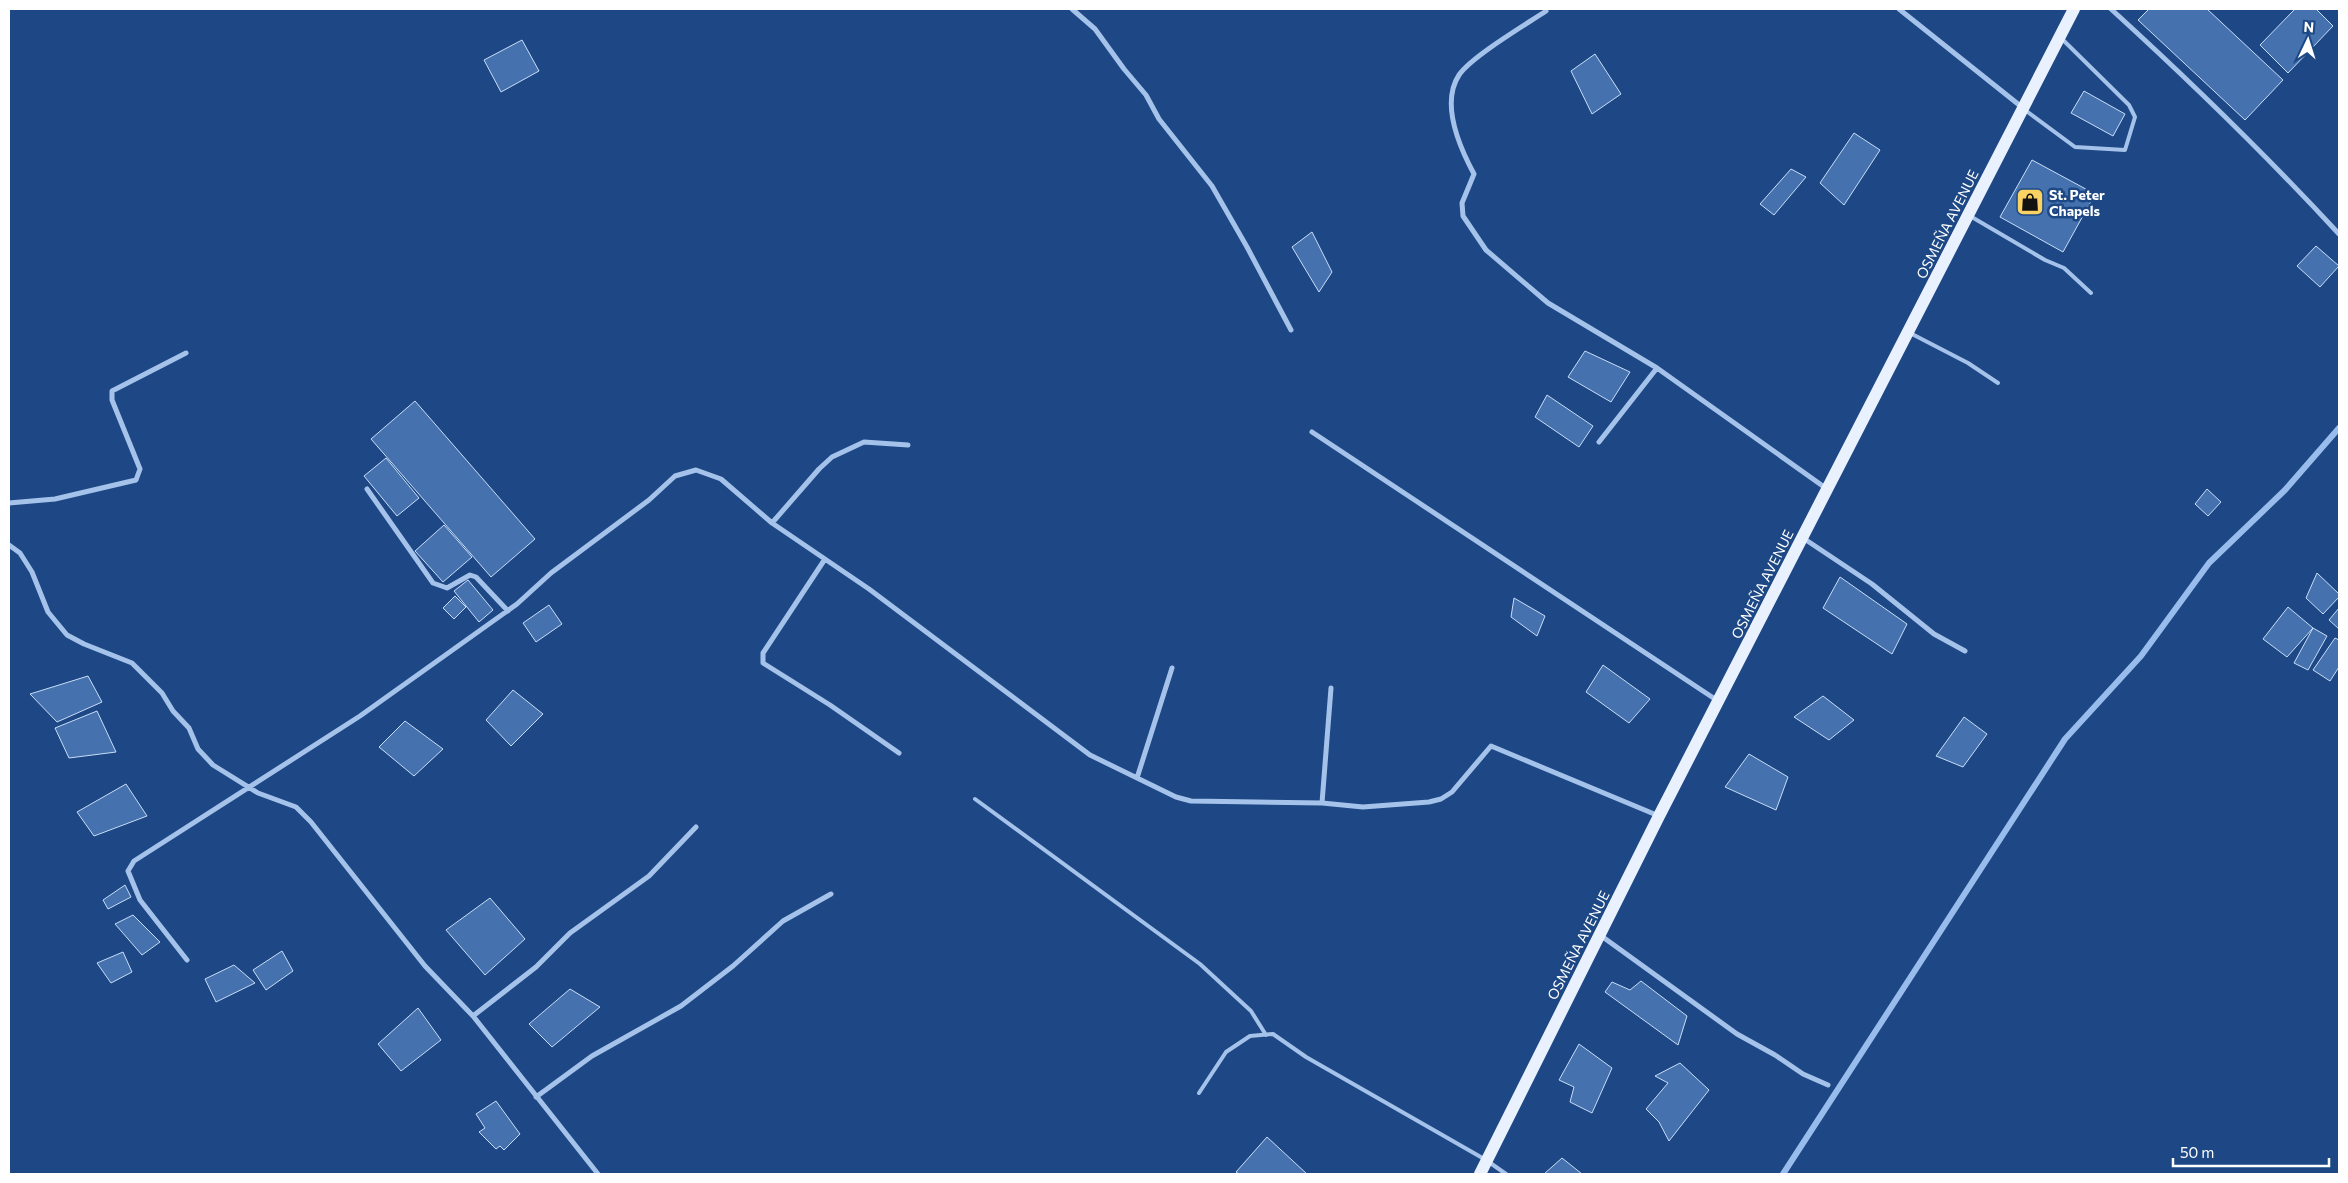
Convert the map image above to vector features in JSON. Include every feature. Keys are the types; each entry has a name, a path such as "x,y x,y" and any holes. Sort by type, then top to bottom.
{"main road":[{"name":"OSMEÑA AVENUE","path":"1480,1174 1659,816 2074,9"}],"street":[{"path":"1072,9 1095,30 1146,95 1159,118 1212,186 1291,330"},
{"path":"1898,9 2023,108"},
{"path":"2112,9 2165,58 2256,150 2278,168 2339,234"},
{"path":"1546,11 1472,61 1459,75 1453,90 1452,102 1461,151 1474,174 1462,203 1463,216 1486,250 1548,303 1657,368 1827,489"},
{"path":"9,503 55,499 136,480 140,469 112,400 112,392 186,353"},
{"path":"1599,442 1657,368"},
{"path":"1312,432 1718,701"},
{"path":"772,523 832,457 864,442 908,445"},
{"path":"187,960 140,900 128,871 134,861 360,716 508,611 551,573 649,500 675,476 696,470 720,479 772,523 877,595 1090,755 1176,797 1191,801 1322,804 1363,807 1441,799 1452,792 1491,746 1659,816"},
{"path":"367,489 433,583 447,588 470,575 476,577 508,611"},
{"path":"1802,538 1872,584 1934,634 1965,651"},
{"path":"9,545 20,553 32,572 48,612 67,635 84,644 132,663 162,693 173,711 189,728 198,749 213,765 248,787 277,801 296,807 311,822 425,966 473,1016 598,1174"},
{"path":"825,559 763,653 763,662 900,753"},
{"path":"1137,778 1172,668"},
{"path":"1322,804 1330,688"},
{"path":"473,1016 536,967 570,933 650,876 696,827"},
{"path":"536,1097 592,1056 681,1006 733,966 783,921 831,894"},
{"path":"1600,935 1737,1034 1775,1055 1803,1074 1828,1085"}],"lane":[{"path":"2023,108 2075,147 2125,150 2135,117 2129,105 2060,37"},
{"path":"1968,215 2045,260 2064,268 2091,294"},
{"path":"1908,332 1968,363 1998,383"},
{"path":"976,799 1200,964 1251,1010 1266,1035"},
{"path":"1200,1093 1226,1052 1250,1036 1273,1034 1306,1057 1486,1160 1506,1174"}],"building":[{"path":"2149,9 2207,9 2283,80 2245,120 2138,20"},
{"path":"2295,9 2316,9 2333,26 2288,73 2260,45"},
{"path":"522,40 539,71 501,92 484,60"},
{"path":"1595,54 1621,94 1592,114 1571,71"},
{"path":"2084,91 2125,114 2113,136 2071,113"},
{"path":"1854,133 1880,150 1844,205 1820,183"},
{"path":"2032,160 2095,194 2063,252 2000,217"},
{"path":"1791,169 1806,177 1774,215 1760,204"},
{"path":"1312,232 1332,272 1319,292 1292,247"},
{"path":"2316,246 2339,266 2320,287 2297,266"},
{"path":"1585,351 1630,372 1611,402 1568,377"},
{"path":"1547,395 1593,426 1579,447 1535,417"},
{"path":"415,401 535,539 491,577 371,439"},
{"path":"386,458 419,498 397,516 364,476"},
{"path":"2207,489 2221,502 2208,516 2195,504"},
{"path":"444,525 472,557 443,582 415,551"},
{"path":"2317,573 2339,594 2339,597 2323,614 2306,598"},
{"path":"1840,577 1907,624 1892,654 1823,608"},
{"path":"468,580 493,610 479,622 454,591"},
{"path":"455,596 466,607 454,619 443,608"},
{"path":"1514,598 1545,616 1537,636 1511,617"},
{"path":"549,605 562,624 536,642 523,623"},
{"path":"2288,607 2313,628 2287,657 2263,639"},
{"path":"2339,608 2339,629 2329,620"},
{"path":"2313,628 2327,636 2308,670 2294,663"},
{"path":"2335,638 2339,640 2339,667 2330,681 2313,670"},
{"path":"1603,665 1650,699 1629,723 1586,692"},
{"path":"88,676 102,702 57,722 30,694"},
{"path":"513,690 543,714 511,746 486,720"},
{"path":"1823,696 1854,720 1829,740 1794,717"},
{"path":"97,711 116,752 69,758 55,728"},
{"path":"1964,717 1987,734 1963,767 1936,756"},
{"path":"405,721 443,749 414,776 379,747"},
{"path":"1749,754 1788,777 1776,810 1725,787"},
{"path":"126,784 147,816 94,836 77,812"},
{"path":"125,885 131,897 108,909 103,900"},
{"path":"490,898 525,939 485,975 446,930"},
{"path":"133,915 160,942 142,955 115,924"},
{"path":"282,951 293,971 266,990 253,970"},
{"path":"123,952 132,972 111,983 97,963"},
{"path":"234,965 255,983 216,1002 205,979"},
{"path":"1641,981 1687,1016 1678,1045 1605,992 1612,982 1630,990"},
{"path":"570,989 600,1007 552,1047 529,1024"},
{"path":"418,1008 441,1040 401,1071 378,1044"},
{"path":"1579,1044 1612,1068 1592,1113 1570,1102 1574,1087 1559,1080"},
{"path":"1680,1063 1709,1090 1669,1141 1659,1122 1646,1109 1668,1083 1655,1076"},
{"path":"496,1101 520,1134 504,1150 500,1146 496,1149 479,1132 485,1128 476,1114"},
{"path":"1267,1137 1307,1174 1239,1174 1236,1172"},
{"path":"1562,1158 1582,1174 1544,1174"}],"waterway":[{"path":"1783,1174 2065,739 2141,656 2209,563 2285,490 2339,428"}],"place":[{"name":"St. Peter Chapels","path":"2030,202"}]}
